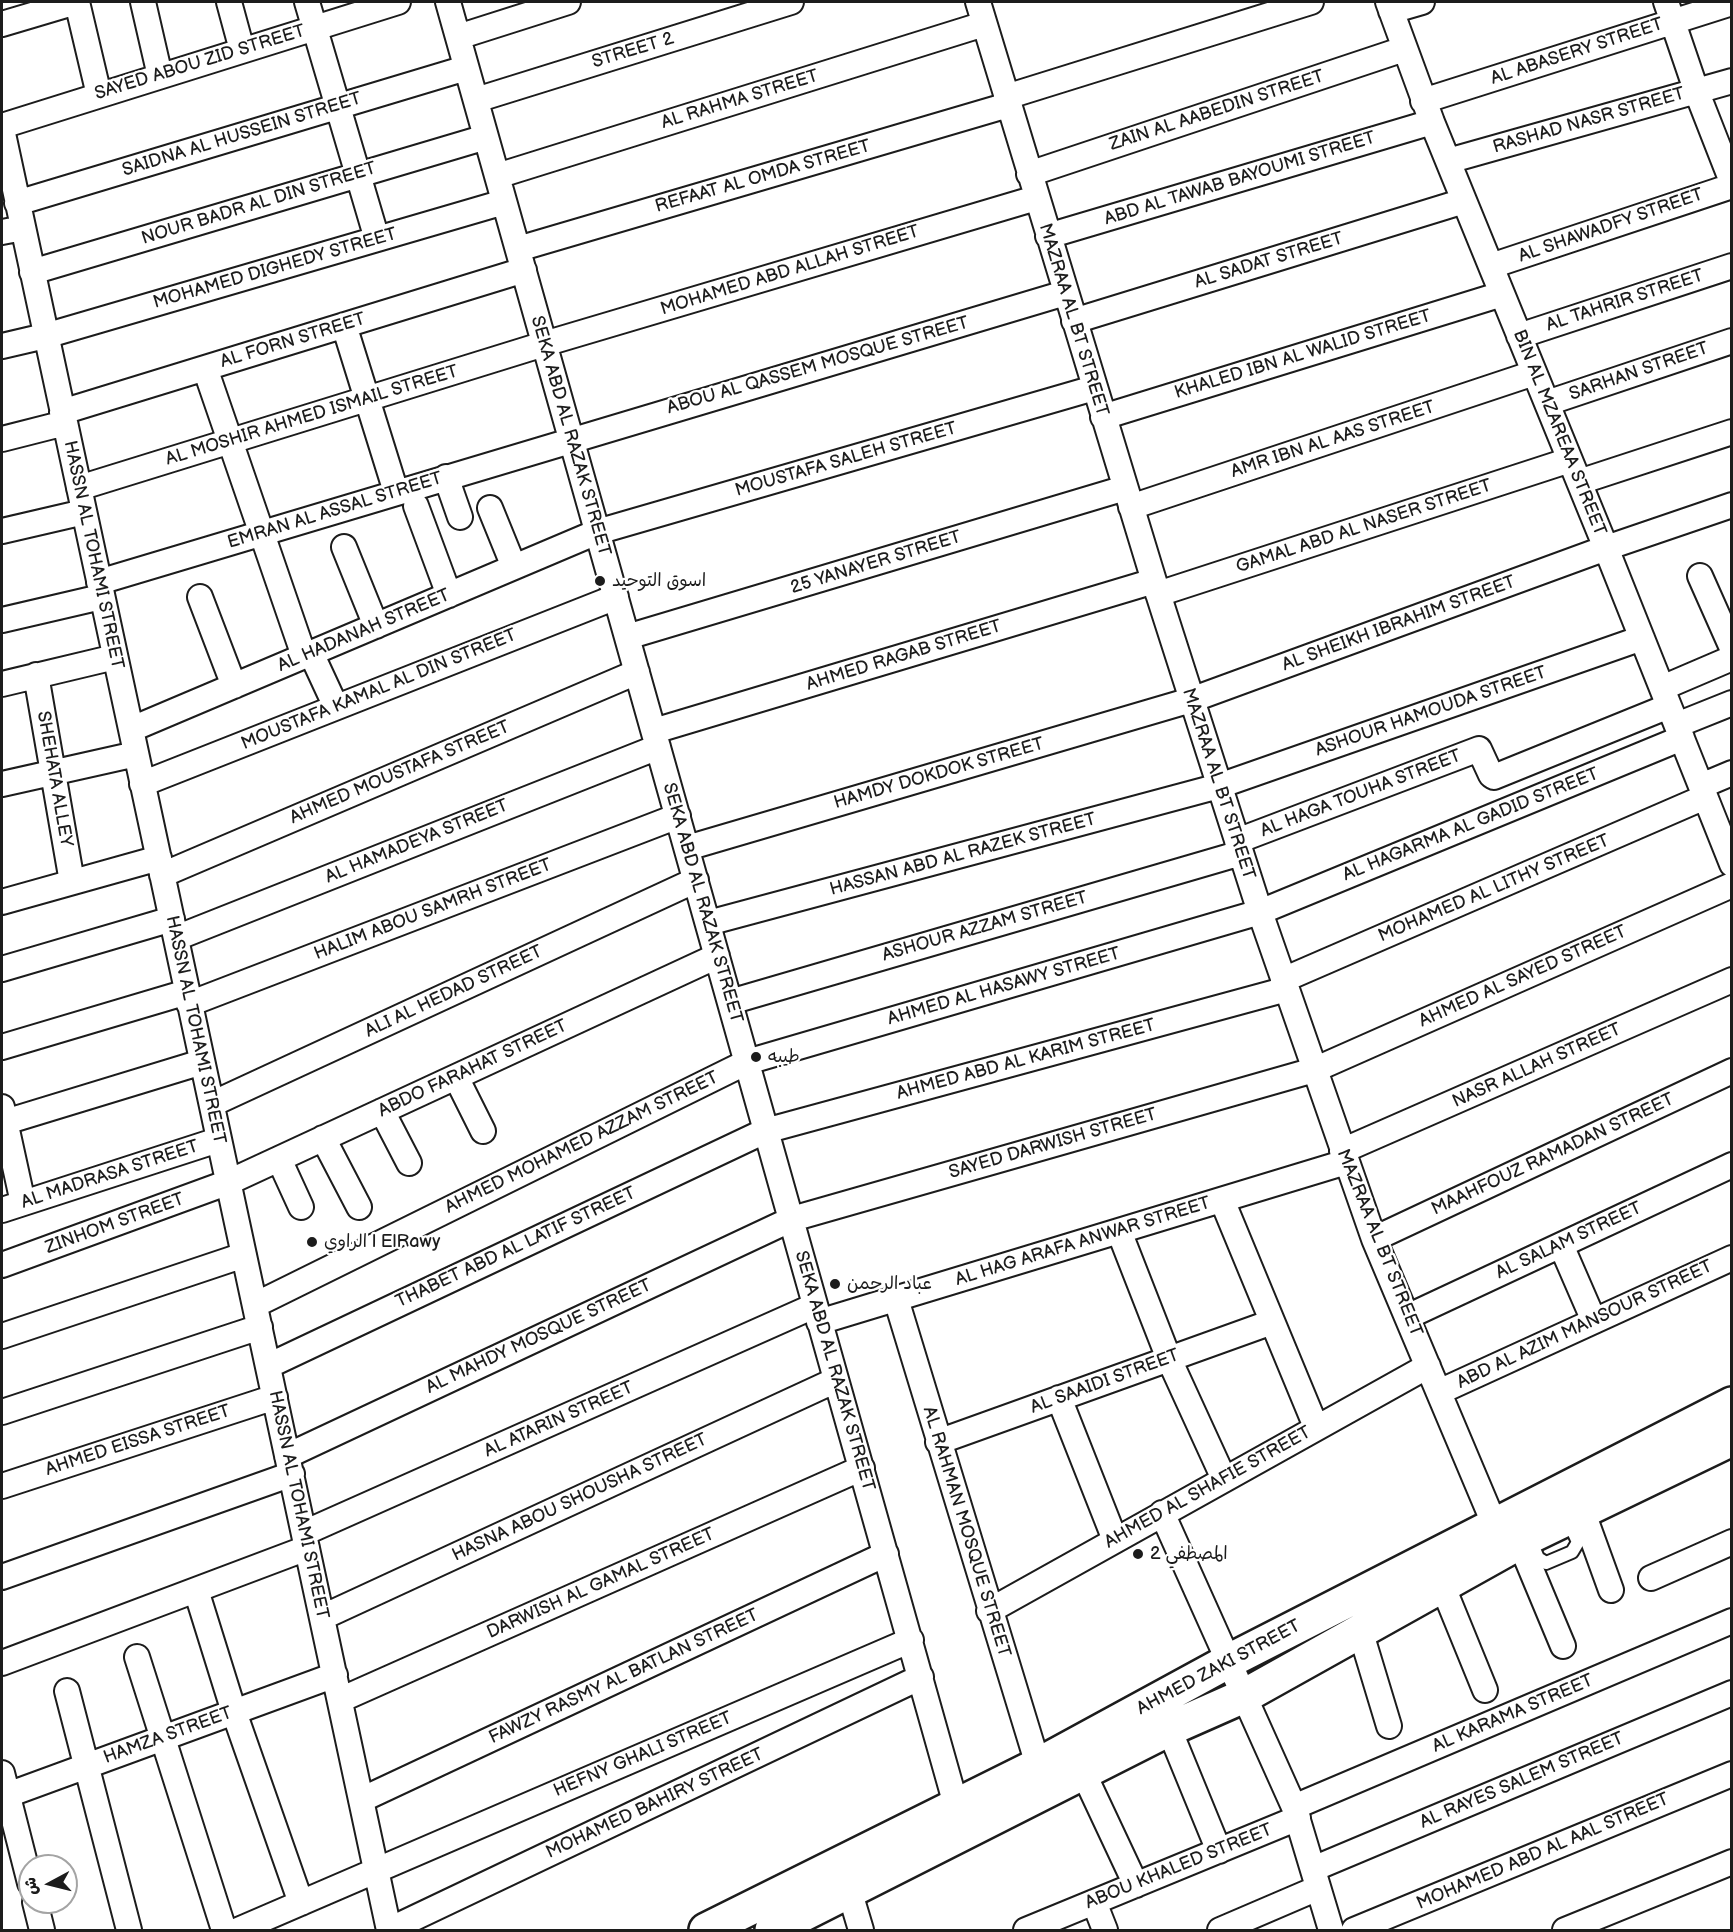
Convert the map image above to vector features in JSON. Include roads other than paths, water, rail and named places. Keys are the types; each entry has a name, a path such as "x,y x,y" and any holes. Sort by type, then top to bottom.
{"street":[{"path":"2,24 77,2 99,95"},
{"path":"143,2 160,76"},
{"path":"229,2 242,50"},
{"path":"307,2 377,239"},
{"name":"SAYED ABOU ZID STREET","path":"2,127 398,2"},
{"name":"SEKA ABD AL RAZAK STREET","path":"448,2 956,1805"},
{"path":"458,37 568,2"},
{"name":"STREET 2","path":"476,100 790,2"},
{"name":"REFAAT AL OMDA STREET","path":"521,260 1311,2"},
{"path":"1390,6 1422,2"},
{"name":"AL ABASERY STREET","path":"1428,111 1670,11 1731,3"},
{"name":"BIN AL MZAREAA STREET","path":"1390,6 1404,49 1464,201 1730,854"},
{"name":"MAZRAA AL BT STREET","path":"983,8 1007,101 1047,236 1191,700 1260,912 1344,1156 1374,1239 1439,1392 1517,1541 1563,1646"},
{"name":"AL RAHMA STREET","path":"497,176 983,8"},
{"path":"1670,11 1731,184"},
{"name":"ZAIN AL AABEDIN STREET","path":"1029,174 1404,49"},
{"name":"SAIDNA AL HUSSEIN STREET","path":"17,203 466,68"},
{"name":"RASHAD NASR STREET","path":"1448,161 1731,81"},
{"name":"ABD AL TAWAB BAYOUMI STREET","path":"1047,236 1428,111"},
{"name":"HASSN AL TOHAMI STREET","path":"2,127 17,203 12,230 32,272 64,418 218,1140 323,1617 376,1871 384,1928"},
{"name":"NOUR BADR AL DIN STREET","path":"32,272 486,137"},
{"name":"AL SHAWADFY STREET","path":"1491,266 1731,184"},
{"name":"MOHAMED ABD ALLAH STREET","path":"544,344 1036,198"},
{"name":"AL SADAT STREET","path":"1074,321 1464,201"},
{"name":"MOHAMED DIGHEDY STREET","path":"2,346 45,336 504,202"},
{"name":"AL FORN STREET","path":"2,439 205,368 344,325 521,260"},
{"name":"AL TAHRIR STREET","path":"1519,336 1731,266"},
{"name":"ABOU AL QASSEM MOSQUE STREET","path":"570,439 1065,293"},
{"name":"KHALED IBN AL WALID STREET","path":"1103,417 1502,294"},
{"path":"344,325 367,399 406,499 449,595"},
{"name":"SARHAN STREET","path":"1547,403 1731,341"},
{"name":"AL MOSHIR AHMED ISMAIL STREET","path":"79,488 544,344"},
{"path":"205,368 260,533 307,655 336,707"},
{"name":"AMR IBN AL AAS STREET","path":"1128,498 1534,373"},
{"name":"MOUSTAFA SALEH STREET","path":"597,532 1094,388"},
{"name":"GAMAL ABD AL NASER STREET","path":"1156,587 1575,471 1731,432"},
{"name":"EMRAN AL ASSAL STREET","path":"2,620 100,590 260,533 406,499 447,477 570,439"},
{"path":"447,477 460,517"},
{"name":"25 YANAYER STREET","path":"627,637 1128,498"},
{"name":"AL SHEIKH IBRAHIM STREET","path":"1191,700 1606,548 1731,505"},
{"path":"490,508 514,567"},
{"path":"2,531 84,512"},
{"name":"AL HADANAH STREET","path":"132,729 597,532"},
{"path":"344,547 376,626"},
{"path":"1700,576 1731,648"},
{"name":"AHMED RAGAB STREET","path":"656,739 1156,587"},
{"path":"200,597 234,686"},
{"name":"MOUSTAFA KAMAL AL DIN STREET","path":"142,784 616,597"},
{"name":"ASHOUR HAMOUDA STREET","path":"1219,786 1642,638"},
{"path":"2,684 115,657"},
{"path":"1672,714 1731,658"},
{"name":"AHMED MOUSTAFA STREET","path":"2,902 72,882 160,866 637,672"},
{"name":"SHEHATA ALLEY","path":"36,675 72,882"},
{"name":"HAMDY DOKDOK STREET","path":"687,848 1191,700"},
{"path":"1672,714 1731,703"},
{"name":"AL HAGA TOUHA STREET","path":"1239,847 1479,749 1491,776 1494,777 1672,714"},
{"name":"AL HAGARMA AL GADID STREET","path":"1260,912 1672,714"},
{"name":"AL HAMADEYA STREET","path":"2,969 174,928 656,739"},
{"path":"2,784 136,754"},
{"name":"MOHAMED AL LITHY STREET","path":"1285,985 1703,791 1731,773"},
{"name":"HASSAN ABD AL RAZEK STREET","path":"708,923 1219,786"},
{"name":"HALIM ABOU SAMRH STREET","path":"2,1047 188,998 678,816"},
{"name":"ASHOUR AZZAM STREET","path":"730,1002 1239,847"},
{"name":"ALI AL HEDAD STREET","path":"212,1104 696,880"},
{"name":"AHMED AL SAYED STREET","path":"1314,1070 1731,885"},
{"name":"AHMED AL HASAWY STREET","path":"747,1062 1260,912"},
{"name":"ABDO FARAHAT STREET","path":"229,1182 717,956"},
{"name":"NASR ALLAH STREET","path":"1344,1156 1731,980"},
{"name":"AHMED ABD AL KARIM STREET","path":"765,1131 1285,985"},
{"path":"12,1207 3,1117 202,1062"},
{"name":"AHMED MOHAMED AZZAM STREET","path":"2,1412 257,1316 747,1062"},
{"name":"SAYED DARWISH STREET","path":"792,1219 1314,1070"},
{"name":"MAAHFOUZ RAMADAN STREET","path":"1374,1239 1731,1071"},
{"path":"456,1077 483,1131"},
{"path":"382,1111 409,1163"},
{"name":"THABET ABD AL LATIF STREET","path":"268,1366 765,1131"},
{"path":"323,1138 359,1207"},
{"name":"AL MADRASA STREET","path":"12,1207 218,1140"},
{"name":"AL HAG ARAFA ANWAR STREET","path":"817,1314 896,1299 1222,1200 1344,1156"},
{"path":"279,1159 301,1207"},
{"name":"AL SALAM STREET","path":"1407,1317 1731,1165"},
{"name":"ZINHOM STREET","path":"2,1265 229,1182"},
{"path":"1222,1200 1316,1427"},
{"name":"AL MAHDY MOSQUE STREET","path":"2,1577 289,1465 792,1219"},
{"path":"1119,1231 1169,1359 1224,1479"},
{"path":"1561,1245 1594,1321"},
{"path":"2,1336 244,1255"},
{"name":"ABD AL AZIM MANSOUR STREET","path":"1439,1392 1731,1258"},
{"name":"AL RAHMAN MOSQUE STREET","path":"896,1299 989,1611 1038,1765"},
{"name":"AL ATARIN STREET","path":"2,1663 196,1590 817,1314"},
{"name":"AL SAAIDI STREET","path":"938,1442 1272,1322"},
{"name":"AHMED AL SHAFIE STREET","path":"989,1611 1428,1366"},
{"name":"HASNA ABOU SHOUSHA STREET","path":"323,1617 836,1380"},
{"name":"AHMED EISSA STREET","path":"2,1486 275,1397"},
{"path":"1059,1398 1115,1540"},
{"name":"AHMED ZAKI STREET","path":"772,1930 850,1893 1169,1729 1246,1695 1360,1630 1443,1587 1731,1404"},
{"name":"AHMED ZAKI STREET","path":"706,1930 1038,1765 1229,1661 1574,1519 1731,1439"},
{"name":"DARWISH AL GAMAL STREET","path":"340,1700 862,1468"},
{"path":"1162,1513 1246,1695 1296,1813 1331,1930"},
{"path":"1574,1519 1611,1590"},
{"path":"1651,1578 1731,1542"},
{"name":"FAWZY RASMY AL BATLAN STREET","path":"361,1800 886,1554"},
{"path":"1443,1587 1485,1690"},
{"path":"196,1590 294,1914"},
{"name":"AL KARAMA STREET","path":"1296,1813 1731,1621"},
{"path":"1360,1630 1389,1726"},
{"name":"HEFNY GHALI STREET","path":"238,1930 294,1914 376,1871 911,1640"},
{"path":"137,1657 224,1930"},
{"name":"HAMZA STREET","path":"3,1788 87,1766 335,1675"},
{"name":"MOHAMED BAHIRY STREET","path":"384,1928 921,1677"},
{"path":"67,1691 129,1930"},
{"name":"AL RAYES SALEM STREET","path":"1220,1930 1315,1879 1731,1693"},
{"path":"1169,1729 1219,1851"},
{"path":"1083,1772 1136,1885"},
{"name":"MOHAMED ABD AL AAL STREET","path":"1354,1930 1731,1774"},
{"path":"3,1788 22,1854"},
{"name":"ABOU KHALED STREET","path":"1026,1930 1219,1851 1296,1813"},
{"path":"1565,1930 1731,1862"},
{"path":"850,1893 861,1930"},
{"path":"1094,1902 1105,1930"},
{"path":"38,1914 42,1930"}],"place":[{"name":"اسوق التوحيد","path":"600,581"},
{"name":"طيبه","path":"756,1057"},
{"name":"الراوي | ElRawy","path":"312,1242"},
{"name":"عباد الرحمن","path":"835,1284"},
{"name":"المصطفي 2","path":"1138,1554"}]}
